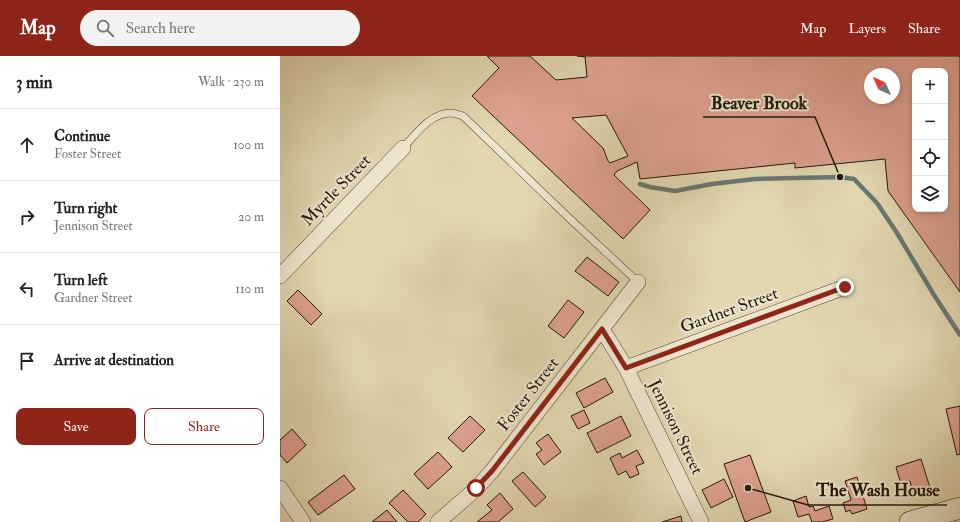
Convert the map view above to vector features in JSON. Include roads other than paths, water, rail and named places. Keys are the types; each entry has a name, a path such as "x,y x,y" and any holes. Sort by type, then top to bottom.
{"street":[{"name":"Myrtle Street","path":"280,276 403,148"},
{"name":"Foster Street","path":"438,522 476,488 492,471 638,282"},
{"name":"Gardner Street","path":"626,368 845,287"},
{"name":"Jennison Street","path":"602,329 626,368 701,522"},
{"path":"280,488 303,522"},
{"path":"910,522 960,508"}],"lane":[{"path":"403,148 430,120 441,114 452,112 463,116 638,282"}],"waterway":[{"path":"640,184 675,191 712,184 755,179 840,177 854,179 877,203 960,335"}],"place":[{"name":"Beaver Brook","path":"840,177"},
{"name":"The Wash House","path":"748,488"}]}
